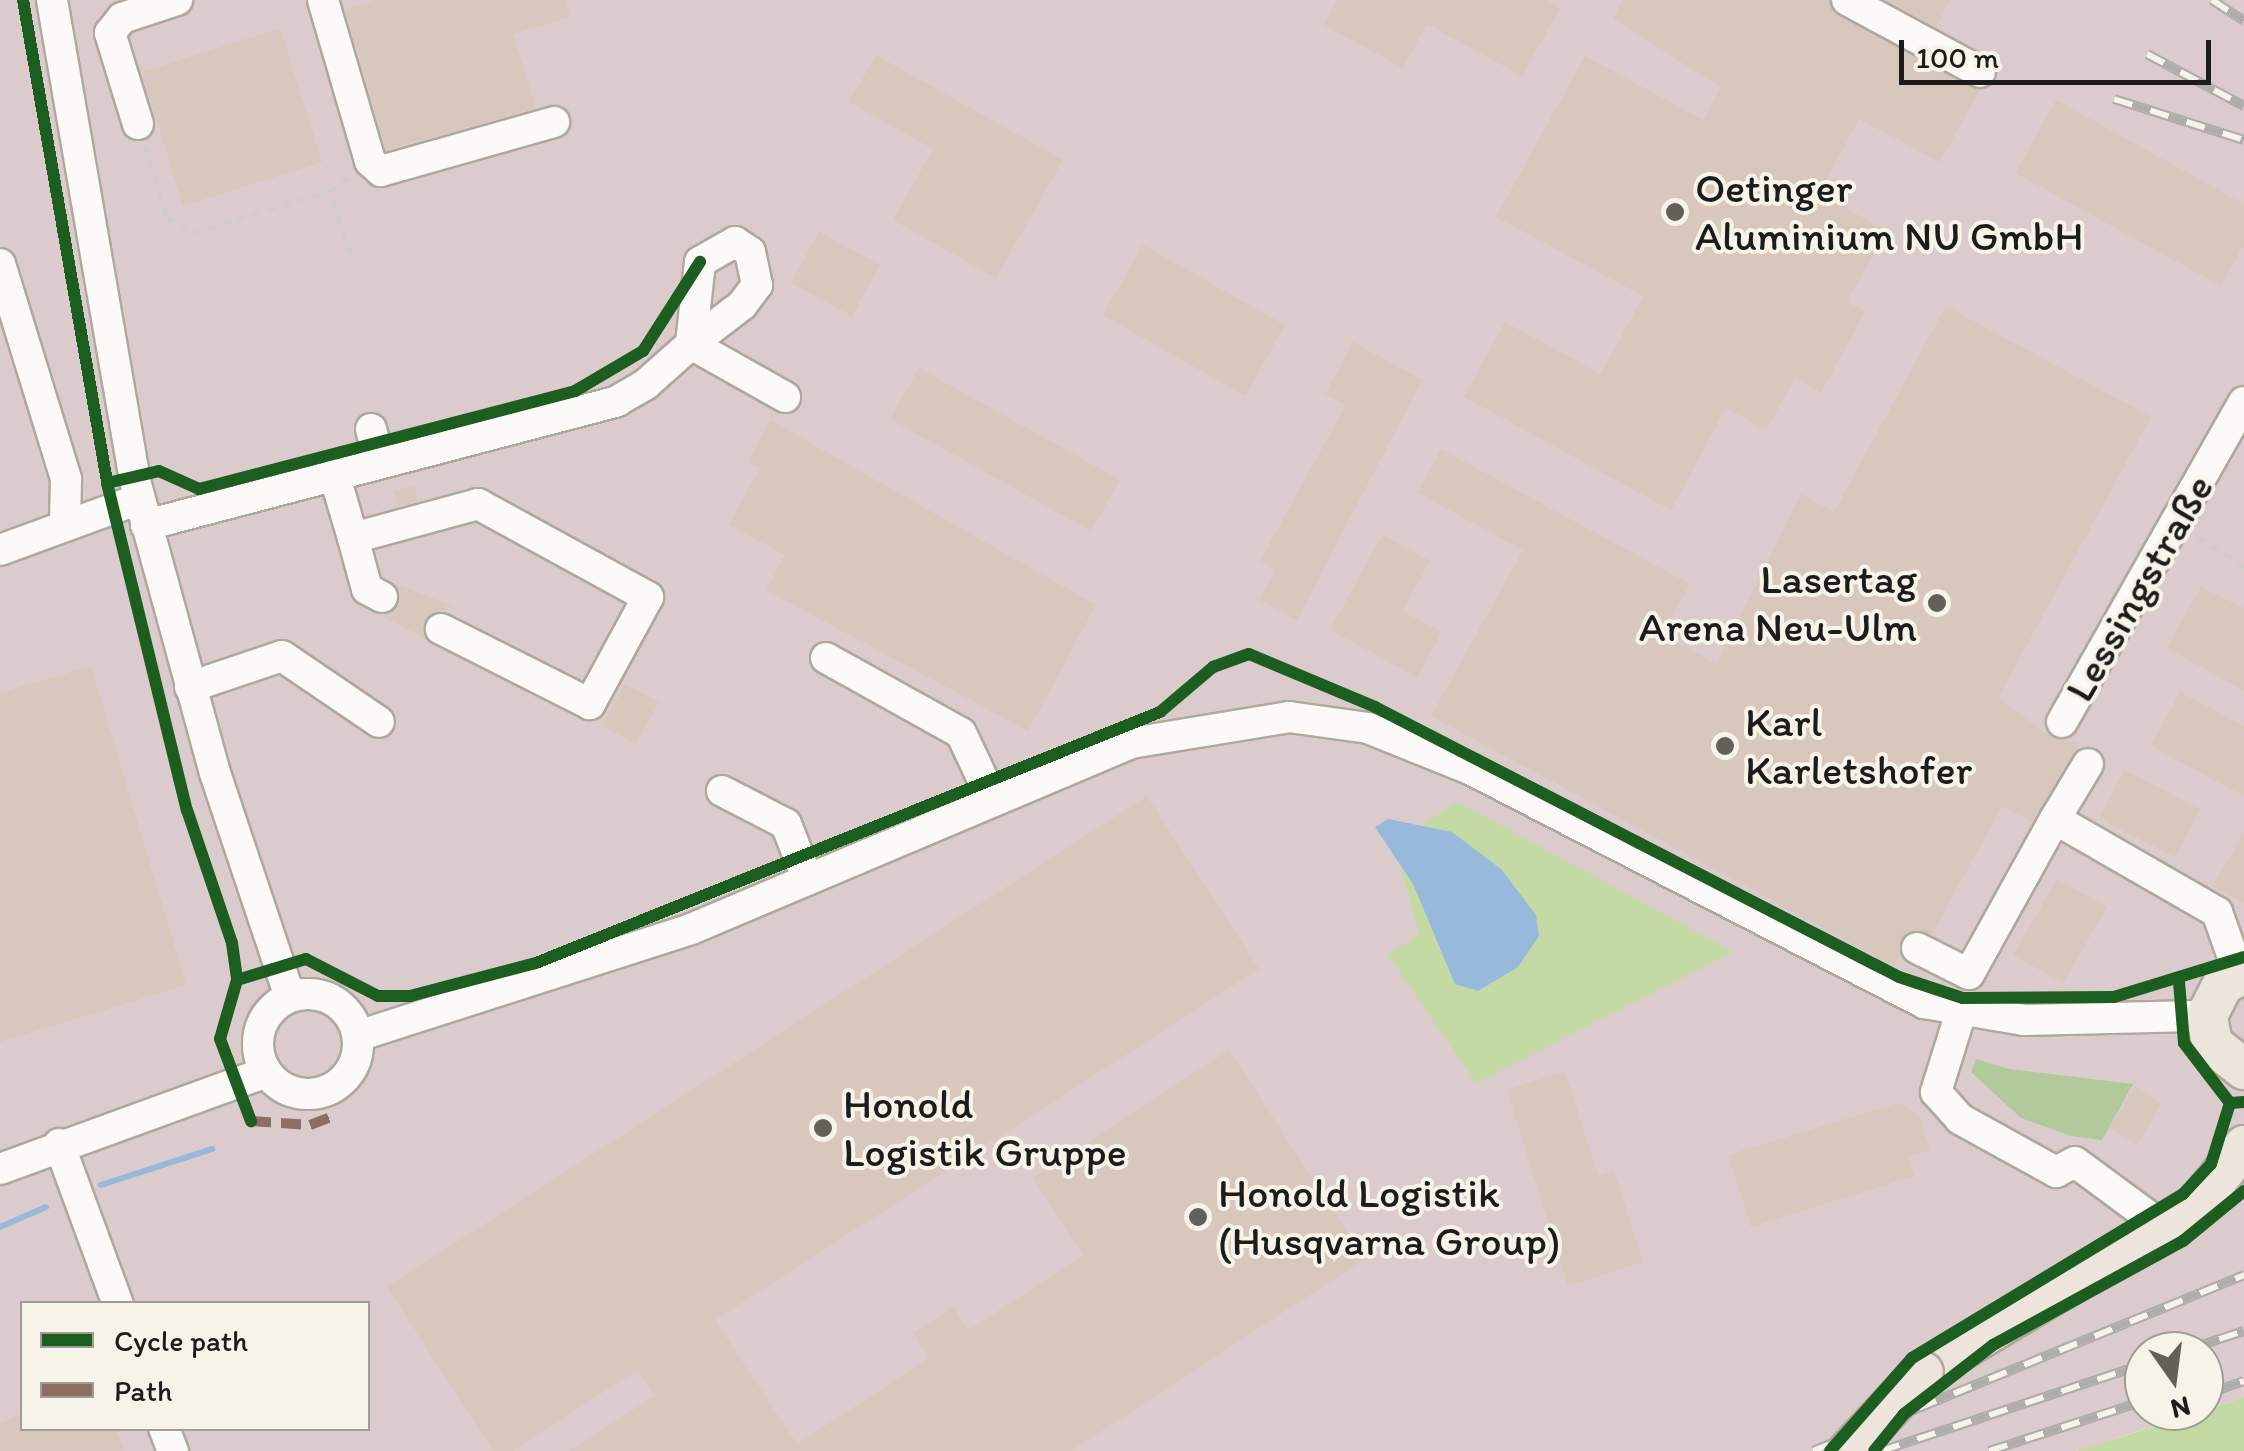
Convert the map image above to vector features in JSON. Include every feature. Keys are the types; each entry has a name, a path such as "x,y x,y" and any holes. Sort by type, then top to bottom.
{"main road":[{"path":"2242,973 2207,1016 2212,1044 2244,1069"},
{"path":"1848,1451 1923,1372 2166,1228 2223,1183 2244,1146"}],"street":[{"path":"52,0 97,301 142,512 190,687 290,998"},
{"path":"138,124 110,32 122,18 177,0"},
{"path":"323,0 370,162 400,173 554,122"},
{"path":"1847,0 1980,72"},
{"path":"0,264 66,479 65,522"},
{"path":"0,550 65,522 142,512 334,474 617,401 691,344 785,398"},
{"name":"Lessingstraße","path":"2062,722 2244,402"},
{"path":"371,429 380,463"},
{"path":"334,474 367,589 382,597"},
{"path":"353,538 478,504 648,597 590,704 441,628"},
{"path":"190,687 282,656 379,722"},
{"path":"826,658 961,733 993,801"},
{"path":"358,1036 602,962 993,801 1202,724 1289,717 1368,728 1472,770 1885,989 1961,1012 2207,1016"},
{"path":"1917,948 1969,974 2088,764"},
{"path":"722,791 786,824 808,880"},
{"path":"2056,819 2217,912 2242,973"},
{"path":"290,998 334,1000 358,1036 354,1066 333,1088 286,1090 266,1072 260,1034 290,998"},
{"path":"1961,1012 1936,1092 1960,1119 2056,1172 2075,1162 2166,1228"},
{"path":"0,1169 266,1072"},
{"path":"60,1144 117,1301"}],"path":[{"path":"138,124 167,217 192,233 329,192 370,162"},
{"path":"329,192 351,254"},
{"path":"2178,524 2244,567"}],"shaded area":[{"path":"0,0 2244,0 2244,1397 2224,1404 2224,1331 2124,1331 2124,1431 2138,1431 2076,1451 0,1451"}],"green space":[{"path":"1458,802 1733,952 1476,1083 1388,955 1419,934 1394,841"},
{"path":"1976,1059 2009,1069 2133,1084 2102,1140 2071,1136 2021,1118 1971,1072"},
{"path":"2244,1397 2244,1451 2076,1451 2140,1431 2224,1431 2224,1404"}],"water":[{"path":"1388,819 1452,832 1501,869 1536,915 1539,936 1518,967 1478,991 1455,984 1413,884 1375,827"}],"building":[{"path":"375,0 565,0 570,17 513,34 536,108 386,150 345,9"},
{"path":"1337,0 1546,0 1560,8 1522,76 1427,24 1403,68 1324,25"},
{"name":"Oetinger Aluminium NU GmbH","path":"1623,0 1828,0 1838,16 1979,91 1940,162 1859,119 1819,194 1886,230 1847,302 1865,311 1821,393 1795,378 1766,430 1726,408 1671,510 1464,397 1505,322 1601,374 1643,296 1496,217 1585,56 1703,120 1721,88 1613,18"},
{"path":"1886,0 1950,0 1936,27"},
{"path":"280,28 322,162 183,206 142,72"},
{"path":"876,55 1063,160 996,278 893,220 933,149 849,102"},
{"path":"2056,100 2244,204 2244,244 2221,286 2015,173"},
{"path":"819,232 880,265 852,316 791,283"},
{"path":"1143,245 1285,325 1245,396 1103,315"},
{"path":"1946,306 2151,417 1998,698 2054,739 2080,743 2032,822 2002,806 1932,934 1906,933 1895,967 1431,716 1523,550 1418,493 1441,449 1690,584 1662,634 1717,664 1801,494 1834,512"},
{"path":"1353,342 1422,380 1297,620 1259,600 1276,570 1260,561 1346,405 1325,394"},
{"path":"919,368 1120,480 1091,531 890,419"},
{"path":"770,420 1096,605 1028,731 766,590 785,555 729,525 760,468 748,462"},
{"path":"414,486 418,501 398,506 394,491"},
{"path":"1382,535 1430,561 1402,611 1442,632 1417,677 1330,630"},
{"path":"394,583 453,606 425,620 426,639 382,616 399,605"},
{"path":"2201,587 2244,608 2244,691 2167,648"},
{"path":"91,666 186,985 0,1042 0,693"},
{"path":"625,684 659,702 636,744 602,726"},
{"path":"2180,692 2244,726 2244,796 2151,746"},
{"path":"2124,770 2200,809 2175,857 2099,819"},
{"name":"Honold Logistik Gruppe","path":"1147,796 1259,969 715,1320 797,1444 929,1358 913,1333 953,1307 969,1330 1083,1255 1033,1178 1229,1050 1365,1259 1071,1451 570,1451 654,1396 638,1370 512,1451 493,1451 387,1287"},
{"path":"2244,832 2244,903 2213,886"},
{"path":"2057,879 2107,907 2063,983 2013,955"},
{"path":"1565,1071 1598,1176 1614,1170 1643,1262 1568,1286 1507,1090"},
{"path":"2135,1087 2162,1104 2137,1144 2109,1128"},
{"path":"1898,1103 1919,1114 1930,1150 1908,1157 1914,1176 1751,1227 1728,1155"},
{"path":"20,1415 20,1431 117,1431 124,1451 0,1451 0,1423"}],"waterway":[{"path":"101,1185 212,1149"},
{"path":"0,1227 46,1207"}],"railway":[{"path":"2212,0 2244,21"},
{"path":"2147,54 2244,106"},
{"path":"2114,99 2244,140"},
{"path":"1813,1451 2244,1275"},
{"path":"2224,1338 2244,1331"},
{"path":"1881,1451 2124,1371"},
{"path":"2224,1388 2244,1381"},
{"path":"1989,1451 2124,1407"}],"marked path":[{"path":"248,1112 251,1121 310,1125 331,1117"}],"cycle path":[{"path":"23,0 107,483 187,810 232,943 237,980 220,1039 251,1121"},
{"path":"107,483 159,471 199,489 575,391 643,351 700,262"},
{"path":"237,980 306,959 378,996 410,996 536,963 1160,712 1213,667 1249,654 1375,707 1899,977 1963,998 2114,997 2244,957"},
{"path":"2179,982 2184,1043 2230,1103 2244,1102"},
{"path":"1830,1451 1912,1358 2183,1194 2211,1164 2230,1103"},
{"path":"1874,1451 1904,1414 1993,1345 2183,1241 2244,1191"}],"place":[{"name":"Oetinger Aluminium NU GmbH","path":"1675,212"},
{"name":"Lasertag Arena Neu-Ulm","path":"1937,603"},
{"name":"Karl Karletshofer","path":"1725,746"},
{"name":"Honold Logistik Gruppe","path":"823,1128"},
{"name":"Honold Logistik (Husqvarna Group)","path":"1198,1217"}]}
